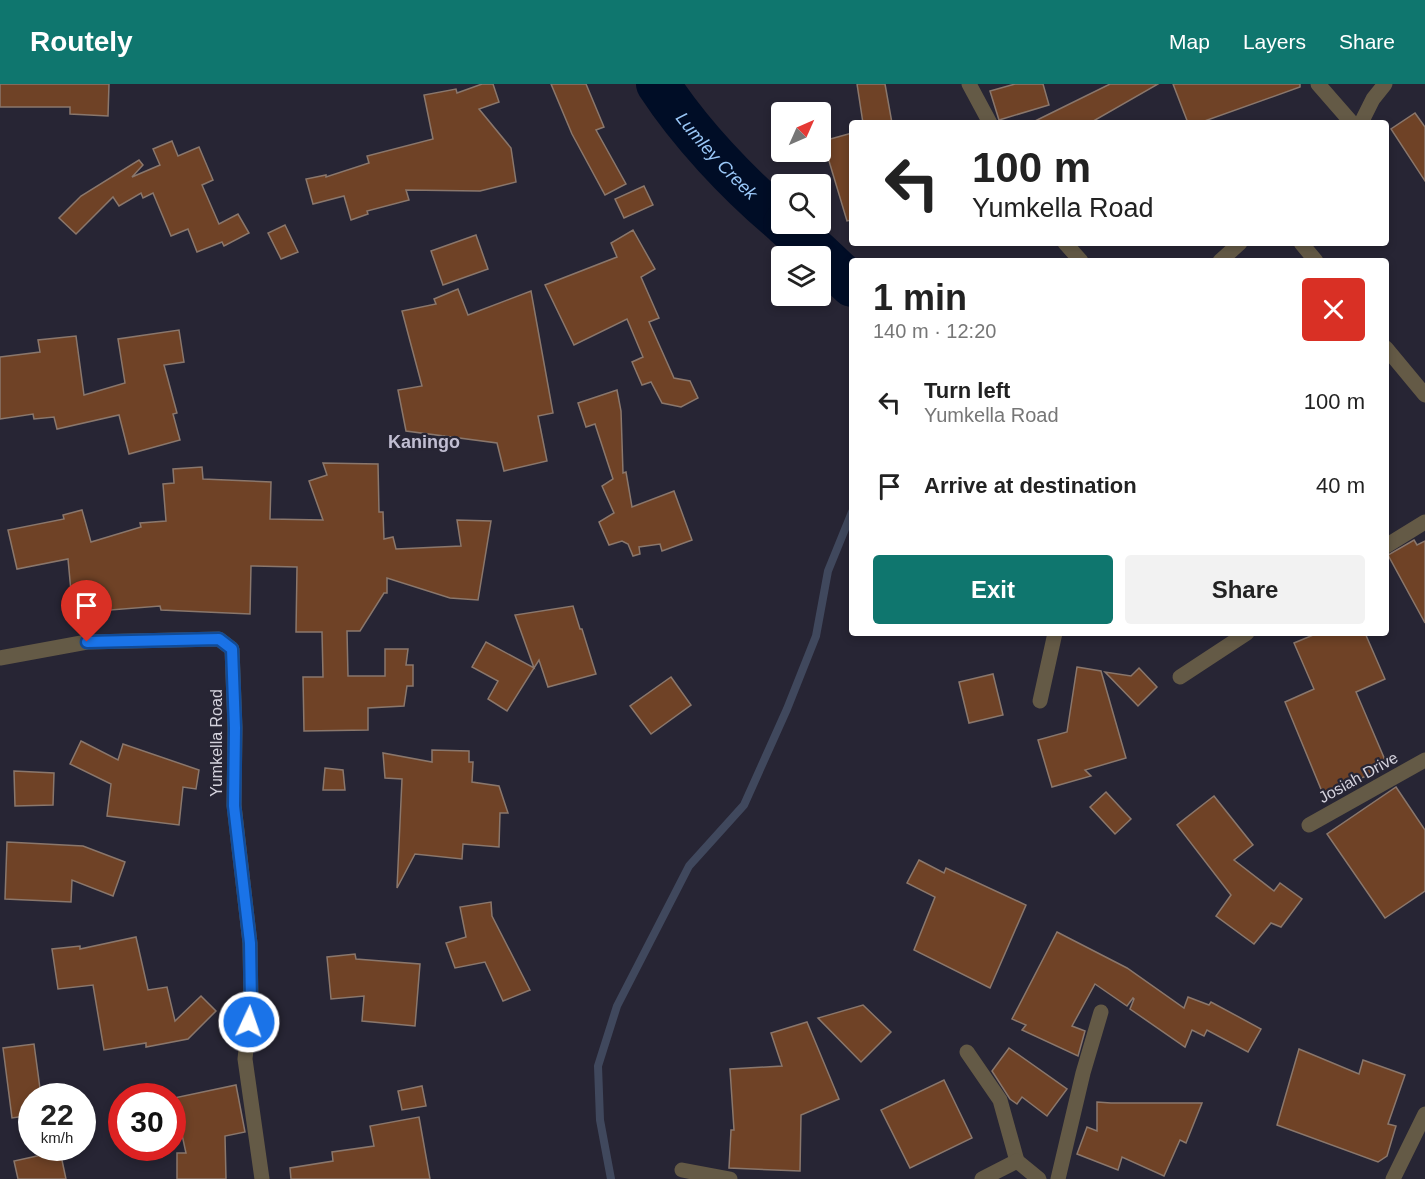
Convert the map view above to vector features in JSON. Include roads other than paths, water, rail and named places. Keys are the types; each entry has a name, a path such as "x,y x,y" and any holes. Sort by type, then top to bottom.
{"street":[{"path":"969,84 988,120"},
{"path":"1318,84 1349,120"},
{"path":"1362,120 1373,99 1385,84"},
{"path":"1068,246 1078,258"},
{"path":"1223,258 1237,246"},
{"path":"1304,246 1314,258"},
{"path":"1389,352 1425,395"},
{"path":"1389,544 1425,522"},
{"path":"1040,701 1054,636"},
{"path":"1180,678 1243,636"},
{"name":"Yumkella Road","path":"0,658 87,642 219,639 232,649 235,728 234,806 250,943 251,1004 245,1059 261,1179"},
{"name":"Josiah Drive","path":"1309,825 1425,760"},
{"path":"1058,1179 1083,1073 1101,1012"},
{"path":"967,1052 1000,1100 1017,1161 1039,1179"},
{"path":"1393,1179 1425,1114"},
{"path":"982,1179 1017,1161"},
{"path":"682,1170 730,1179"}],"waterway":[{"name":"Lumley Creek","path":"658,84 715,157 771,211"},
{"name":"Lumley Creek","path":"796,234 849,282"},
{"path":"611,1179 600,1120 598,1066 617,1006 689,866 744,805 787,709 816,636 828,571 849,519"}],"district":[{"name":"Kaningo","path":"424,442"}]}
